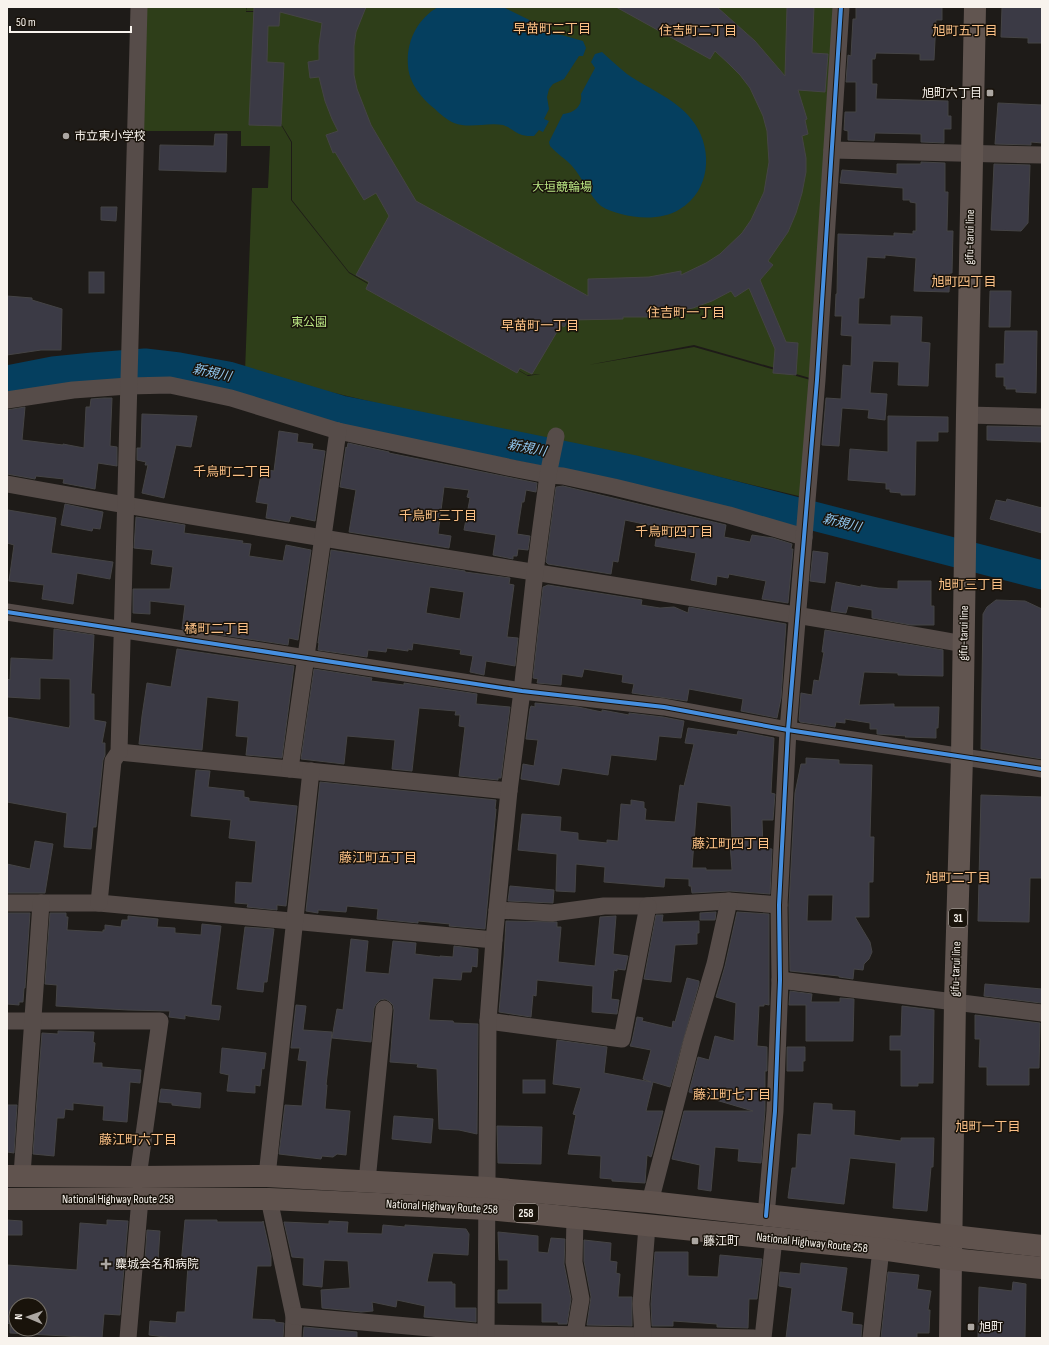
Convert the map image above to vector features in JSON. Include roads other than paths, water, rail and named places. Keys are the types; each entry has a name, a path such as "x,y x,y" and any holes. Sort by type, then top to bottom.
{"highway":[{"name":"National Highway Route 258","path":"15,1176 267,1176 367,1181 488,1199 575,1218 881,1249 951,1259 1042,1268"},
{"name":"National Highway Route 258","path":"7,1199 488,1199 650,1202 1042,1246"}],"main road":[{"name":"gifu-tarui line","path":"951,1259 955,1002 962,757 975,7"},
{"path":"950,1338 951,1259"}],"street":[{"path":"99,903 113,761 119,752 139,7"},
{"path":"766,1216 775,1110 780,980 779,905 788,730 817,380 841,7"},
{"path":"832,150 972,152 1042,155"},
{"path":"7,400 128,383 170,385 231,398 338,431 549,471 563,476 804,533"},
{"path":"967,415 1042,417"},
{"path":"290,769 338,431"},
{"path":"486,1335 488,1021 494,940 509,791 535,572 549,471 556,436"},
{"path":"7,484 322,538 798,615 964,644"},
{"path":"7,612 522,691 617,700 664,707 788,730 1042,769"},
{"path":"119,752 509,791"},
{"path":"267,1176 311,771"},
{"path":"497,910 552,913 604,906 648,906 729,901 779,905"},
{"path":"650,1202 692,1041 715,964 729,901"},
{"path":"7,903 99,903 494,940"},
{"path":"15,1176 33,1021 41,903"},
{"path":"488,1021 622,1039 648,906"},
{"path":"780,980 1042,1013"},
{"path":"367,1181 384,1009"},
{"path":"7,1021 160,1021 138,1177"},
{"path":"128,1338 140,1199"},
{"path":"269,1199 294,1316 293,1338"},
{"path":"574,1334 581,1299 574,1262 575,1218"},
{"path":"643,1337 641,1304 647,1226"},
{"path":"763,1338 774,1239"},
{"path":"871,1338 881,1249"},
{"path":"294,1316 428,1333 486,1335 574,1334 643,1337 754,1338"}],"water":[{"path":"438,7 503,7 558,34 583,41 586,48 583,56 579,56 564,79 553,84 549,89 547,97 549,109 544,119 549,121 543,132 539,130 534,136 526,136 519,134 508,127 497,124 460,125 441,115 421,95 417,90 409,72 409,48 414,32 424,18"},
{"path":"602,52 627,74 681,108 695,124 701,135 706,158 706,170 703,181 698,192 690,201 673,213 659,217 643,218 621,214 601,206 572,166 550,146 549,142 563,114 571,112 577,108 581,102 581,94 595,68 591,62 595,54"}],"waterway":[{"name":"新規川","path":"7,380 53,371 145,363 179,367 228,376 341,410 635,470 1042,575"}],"place":[{"name":"旭町六丁目","path":"990,93"},
{"name":"市立東小学校","path":"66,136"},
{"name":"藤江町","path":"695,1241"},
{"name":"麋城会名和病院","path":"106,1264"},
{"name":"旭町","path":"971,1327"}],"district":[{"name":"早苗町二丁目","path":"552,29"},
{"name":"住吉町二丁目","path":"698,31"},
{"name":"旭町五丁目","path":"965,31"},
{"name":"旭町四丁目","path":"964,282"},
{"name":"住吉町一丁目","path":"686,313"},
{"name":"早苗町一丁目","path":"540,326"},
{"name":"千鳥町二丁目","path":"232,472"},
{"name":"千鳥町三丁目","path":"438,516"},
{"name":"千鳥町四丁目","path":"674,532"},
{"name":"旭町三丁目","path":"971,585"},
{"name":"橘町二丁目","path":"217,629"},
{"name":"藤江町四丁目","path":"731,844"},
{"name":"藤江町五丁目","path":"378,858"},
{"name":"旭町二丁目","path":"958,878"},
{"name":"藤江町七丁目","path":"732,1095"},
{"name":"旭町一丁目","path":"988,1127"},
{"name":"藤江町六丁目","path":"138,1140"}],"park label":[{"name":"大垣競輪場","path":"562,187"},
{"name":"東公園","path":"309,322"}]}
